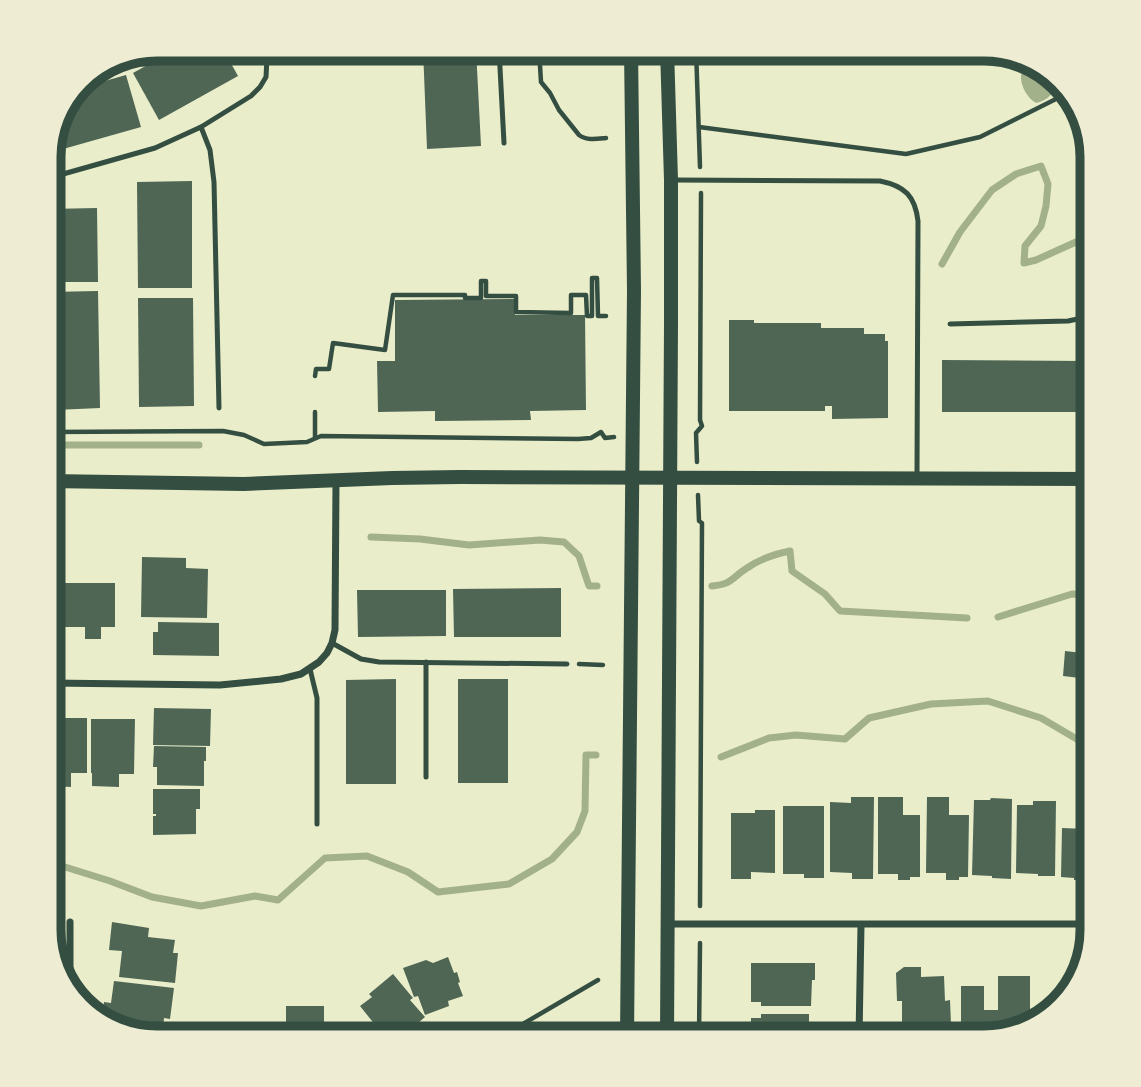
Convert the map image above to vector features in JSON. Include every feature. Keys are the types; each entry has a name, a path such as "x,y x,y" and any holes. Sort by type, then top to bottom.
{"main road":[{"path":"627,1026 635,290 631,61"},
{"path":"667,61 671,180 667,1026"},
{"path":"61,481 244,484 438,477 1080,479"}],"street":[{"path":"61,683 220,685 281,678 301,674 310,669 327,653 332,643 336,614 336,481"},
{"path":"70,922 70,968"},
{"path":"668,924 1080,924"},
{"path":"859,1026 861,925"}],"lane":[{"path":"61,175 155,148 201,127 251,96 260,87 266,77 266,61"},
{"path":"500,61 504,143"},
{"path":"201,127 213,165 219,408"},
{"path":"671,180 880,181 900,187 911,195 918,221 916,478"},
{"path":"950,324 1080,318"},
{"path":"332,643 361,659 379,662 566,664"},
{"path":"426,662 426,777"},
{"path":"310,669 317,698 317,824"}],"path":[{"path":"539,61 541,82 576,132 587,139 606,138"},
{"path":"696,61 701,180 702,426 696,433"},
{"path":"699,127 906,154 980,137 1058,98"},
{"path":"315,376 316,369 329,369 333,344 385,350 393,295 465,295 465,298 481,298 481,281 486,281 486,296 516,296 516,312 571,313 571,295 586,295 587,316 592,316 592,278 597,278 598,316 606,316"},
{"path":"315,412 315,437"},
{"path":"61,432 223,431 244,435 264,444 307,442 315,437 327,436 578,439 591,438 600,432 605,438"},
{"path":"699,520 702,523 701,906"},
{"path":"566,664 603,664"},
{"path":"699,1026 700,943"},
{"path":"519,1026 598,980"}],"shaded area":[{"path":"1025,71 1053,91 1036,103 1027,95 1021,75"}],"building":[{"path":"154,61 230,61 238,76 159,120 133,73"},
{"path":"423,61 477,61 481,146 427,149"},
{"path":"126,75 141,127 61,150 71,115 81,99 96,83"},
{"path":"192,181 192,288 138,288 137,182"},
{"path":"97,208 98,282 61,282 61,209"},
{"path":"98,291 100,408 61,410 61,292"},
{"path":"138,298 193,298 194,406 139,407"},
{"path":"515,299 515,315 585,315 586,410 530,411 531,420 435,421 435,411 378,412 377,361 395,361 395,300"},
{"path":"729,320 754,320 754,323 821,323 821,328 864,328 864,334 885,334 885,341 888,341 888,418 832,419 832,406 825,406 825,411 729,411"},
{"path":"942,360 1080,361 1080,412 942,412"},
{"path":"142,557 186,558 186,568 208,569 207,618 141,617"},
{"path":"61,583 115,583 115,627 101,627 101,639 85,639 85,627 61,627"},
{"path":"561,588 561,637 454,637 453,589"},
{"path":"357,590 446,590 446,636 358,637"},
{"path":"158,622 219,623 219,656 153,655 153,632 158,632"},
{"path":"1065,651 1080,653 1080,678 1063,676"},
{"path":"396,679 396,784 346,784 346,680"},
{"path":"458,679 508,679 508,783 458,783"},
{"path":"154,708 211,709 210,746 153,745"},
{"path":"61,718 87,718 87,773 71,773 71,787 61,787"},
{"path":"91,719 135,719 134,774 119,774 119,787 92,786"},
{"path":"154,746 206,747 204,786 157,785 157,767 153,767"},
{"path":"153,789 200,789 200,809 196,809 196,834 153,835 153,816 156,814 153,814"},
{"path":"851,797 874,797 873,879 852,879 852,873 830,872 830,802 851,803"},
{"path":"878,797 903,797 903,815 920,815 920,877 898,880 898,874 878,874"},
{"path":"927,797 949,797 949,815 969,815 968,877 946,880 946,873 926,873"},
{"path":"1012,799 1011,879 972,875 974,800"},
{"path":"1033,801 1056,801 1055,876 1016,873 1017,805 1033,805"},
{"path":"783,806 824,806 824,878 783,874"},
{"path":"755,810 775,810 775,873 751,872 751,879 731,879 731,813 755,813"},
{"path":"1062,828 1080,829 1080,880 1061,877"},
{"path":"112,922 149,928 148,937 175,940 173,953 178,953 175,983 119,977 122,951 109,950"},
{"path":"448,957 454,973 457,972 463,996 448,1001 449,1006 425,1015 418,996 414,997 403,968 426,960 433,963"},
{"path":"751,963 815,963 811,1006 761,1006 761,1002 751,1002"},
{"path":"904,967 921,967 921,977 944,976 945,1001 950,1000 951,1024 902,1026 902,1001 897,1001 896,973"},
{"path":"393,974 425,1017 415,1026 376,1026 360,1006 372,997 369,994"},
{"path":"998,976 1030,976 1030,1013 1002,1024 961,1026 961,986 984,986 984,1010 998,1010"},
{"path":"114,981 174,988 170,1019 164,1018 163,1026 139,1024 121,1018 103,1009 104,1002 111,1003"},
{"path":"286,1006 324,1006 324,1026 286,1026"},
{"path":"761,1014 809,1014 809,1026 751,1026 751,1018 761,1018"}],"waterway":[{"path":"942,264 960,232 992,190 1016,174 1041,166 1048,184 1046,206 1041,226 1025,246 1024,263 1080,240"},
{"path":"61,445 199,445"},
{"path":"371,537 469,545 540,540 564,542 579,556 589,586 597,586"},
{"path":"712,586 728,582 762,559 790,551 792,571 825,594 840,611 967,618"},
{"path":"998,617 1072,594 1080,594"},
{"path":"721,757 769,738 796,735 845,739 869,718 931,704 988,701 1041,718 1080,741"},
{"path":"61,866 152,897 201,906 255,896 278,900 325,858 367,856 408,872 438,892 509,884 552,859 577,832 585,811 586,755 596,755"}]}
